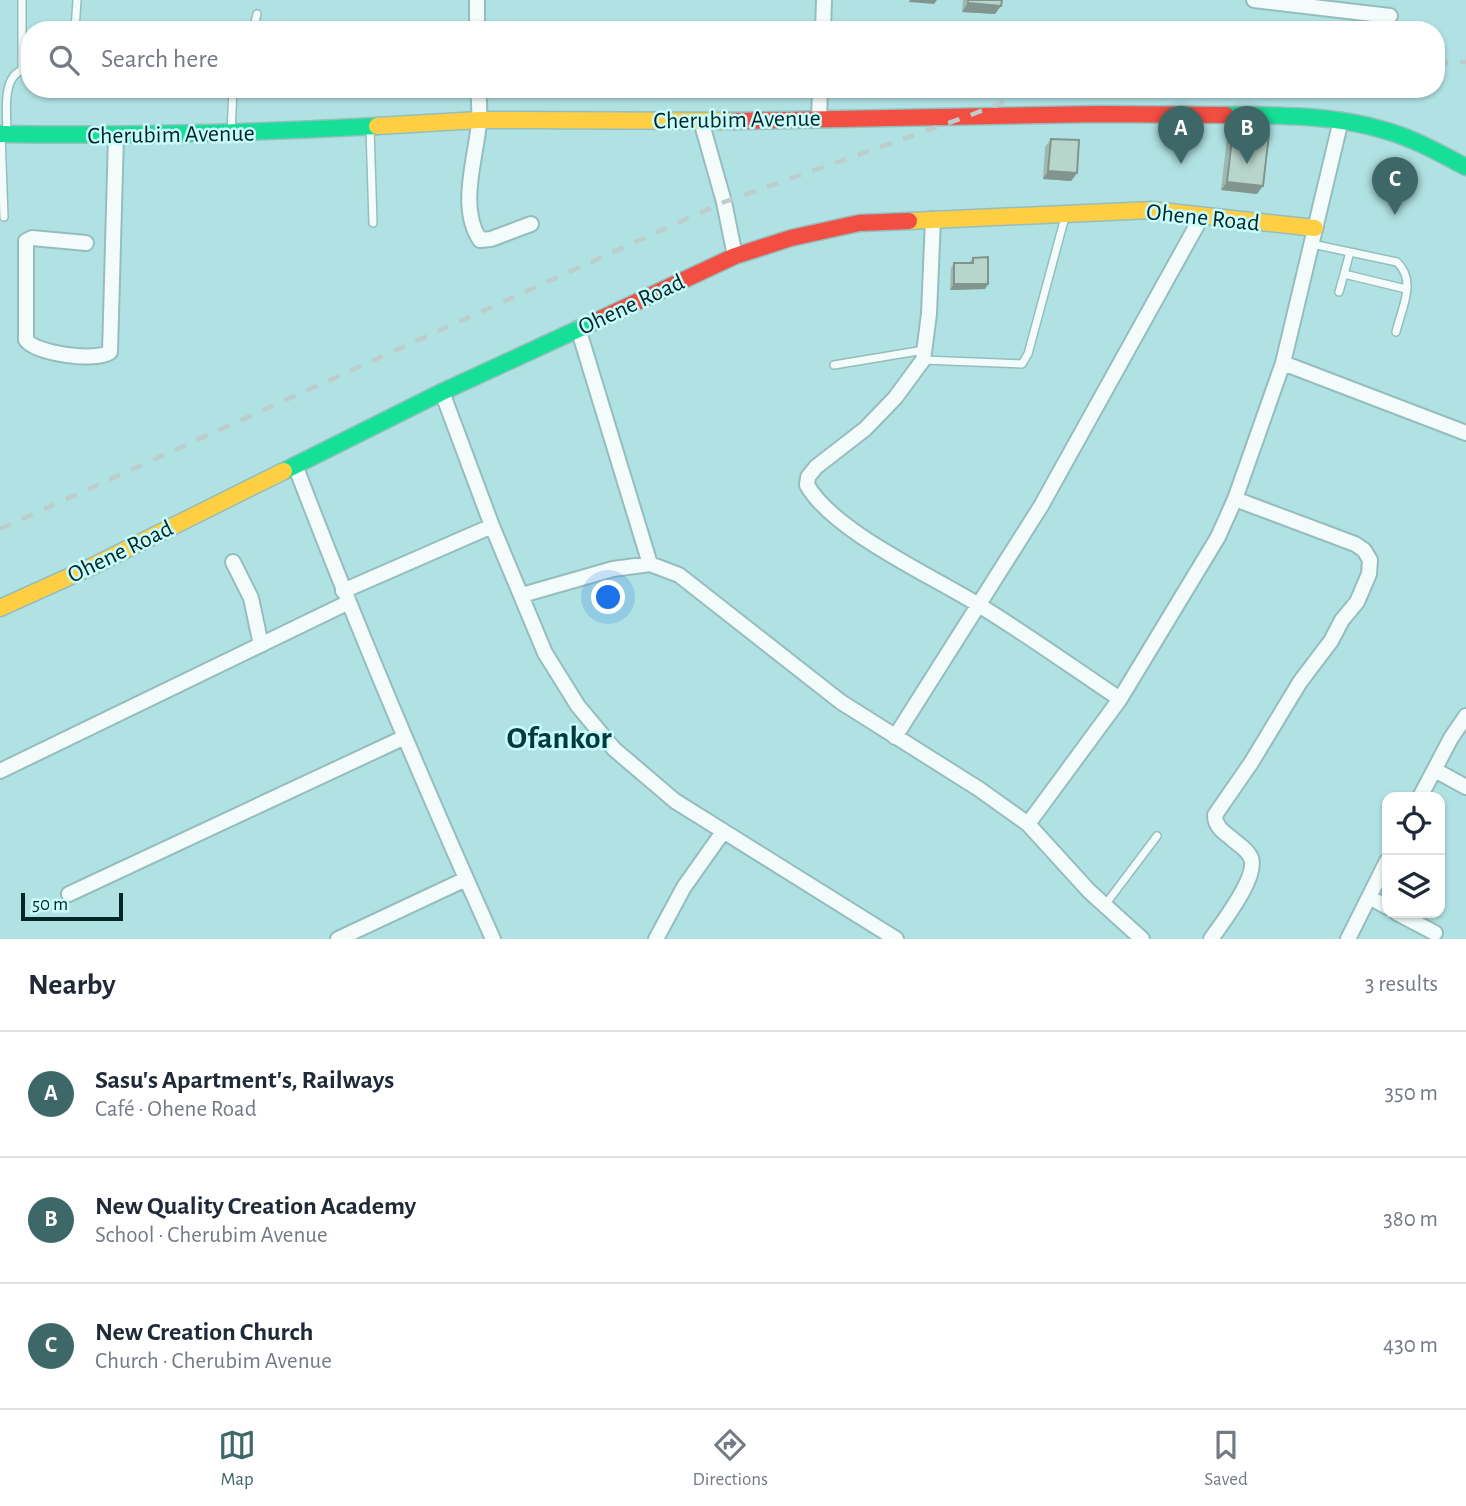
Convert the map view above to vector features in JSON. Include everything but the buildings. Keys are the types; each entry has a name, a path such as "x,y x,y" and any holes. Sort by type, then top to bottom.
{"street":[{"path":"477,0 477,21"},
{"path":"823,21 824,0"},
{"path":"1254,0 1390,16"},
{"path":"478,98 479,120 469,205 473,229 480,240 491,239 531,224"},
{"path":"819,118 820,98"},
{"name":"Cherubim Avenue","path":"3,134 116,136 231,133 479,120 701,121 1100,114 1255,115 1341,120 1389,131 1466,167"},
{"path":"1028,824 1119,699 1218,537 1235,499 1283,363 1341,120"},
{"path":"701,121 724,202 735,256"},
{"path":"86,243 32,238 26,241 26,340 33,347 65,354 104,356 110,352 116,136"},
{"name":"Ohene Road","path":"0,608 93,566 442,392 578,328 735,256 790,238 859,223 1152,210 1313,236"},
{"path":"895,737 1041,506 1202,216"},
{"path":"933,219 929,314 924,355 895,398 865,429 817,467 808,477 807,485 824,506 869,540 979,605 1119,699"},
{"path":"578,328 650,564"},
{"path":"1283,363 1466,433"},
{"path":"442,392 492,526 545,653 578,706 614,749 676,801 896,939"},
{"path":"295,465 345,597 493,939"},
{"path":"1211,939 1243,891 1253,866 1252,857 1220,829 1215,815 1251,763 1300,682 1332,641 1342,620 1357,602 1369,574 1370,560 1364,550 1355,544 1235,499"},
{"path":"0,771 261,645 345,597 492,526"},
{"path":"233,562 251,598 261,645"},
{"path":"522,595 613,569 650,564 679,575 841,702 979,789 1028,824 1105,905 1142,939"},
{"path":"1423,792 1466,716"},
{"path":"69,894 405,737"},
{"path":"1435,770 1466,787"},
{"path":"656,939 684,887 723,832"},
{"path":"1348,939 1382,871"},
{"path":"338,939 361,935 466,879"},
{"path":"1369,897 1382,904"},
{"path":"1406,918 1435,933"}],"lane":[{"path":"22,0 23,21"},
{"path":"76,21 77,0"},
{"path":"255,21 257,14"},
{"path":"4,217 3,134 7,83 12,75 21,70"},
{"path":"231,133 233,98"},
{"path":"370,127 373,223"},
{"path":"834,365 924,355 1021,364 1028,354 1066,213"},
{"path":"1313,236 1350,252 1397,262 1405,269 1409,279 1395,332"},
{"path":"1339,292 1350,252"},
{"path":"1344,274 1406,289"},
{"path":"1105,905 1157,836"}],"railway":[{"path":"1445,63 1466,62"},
{"path":"0,529 724,202 1014,98"}],"traffic: fast":[{"path":"1226,115 1307,117 1368,126 1408,138 1466,167"},
{"path":"0,134 94,135 377,126"},
{"path":"284,471 442,392 596,321"}],"traffic: slow":[{"path":"377,126 479,120 734,121"},
{"path":"909,221 1152,210 1315,228"},
{"path":"0,608 93,566 284,471"}],"traffic: jam":[{"path":"734,121 1100,114 1226,115"},
{"path":"596,321 735,256 791,238 859,223 909,221"}],"place":[{"name":"Sasu's Apartment's, Railways","path":"1181,164"},
{"name":"New Quality Creation Academy","path":"1247,164"},
{"name":"New Creation Church","path":"1395,215"}],"district":[{"name":"Ofankor","path":"559,737"}]}
